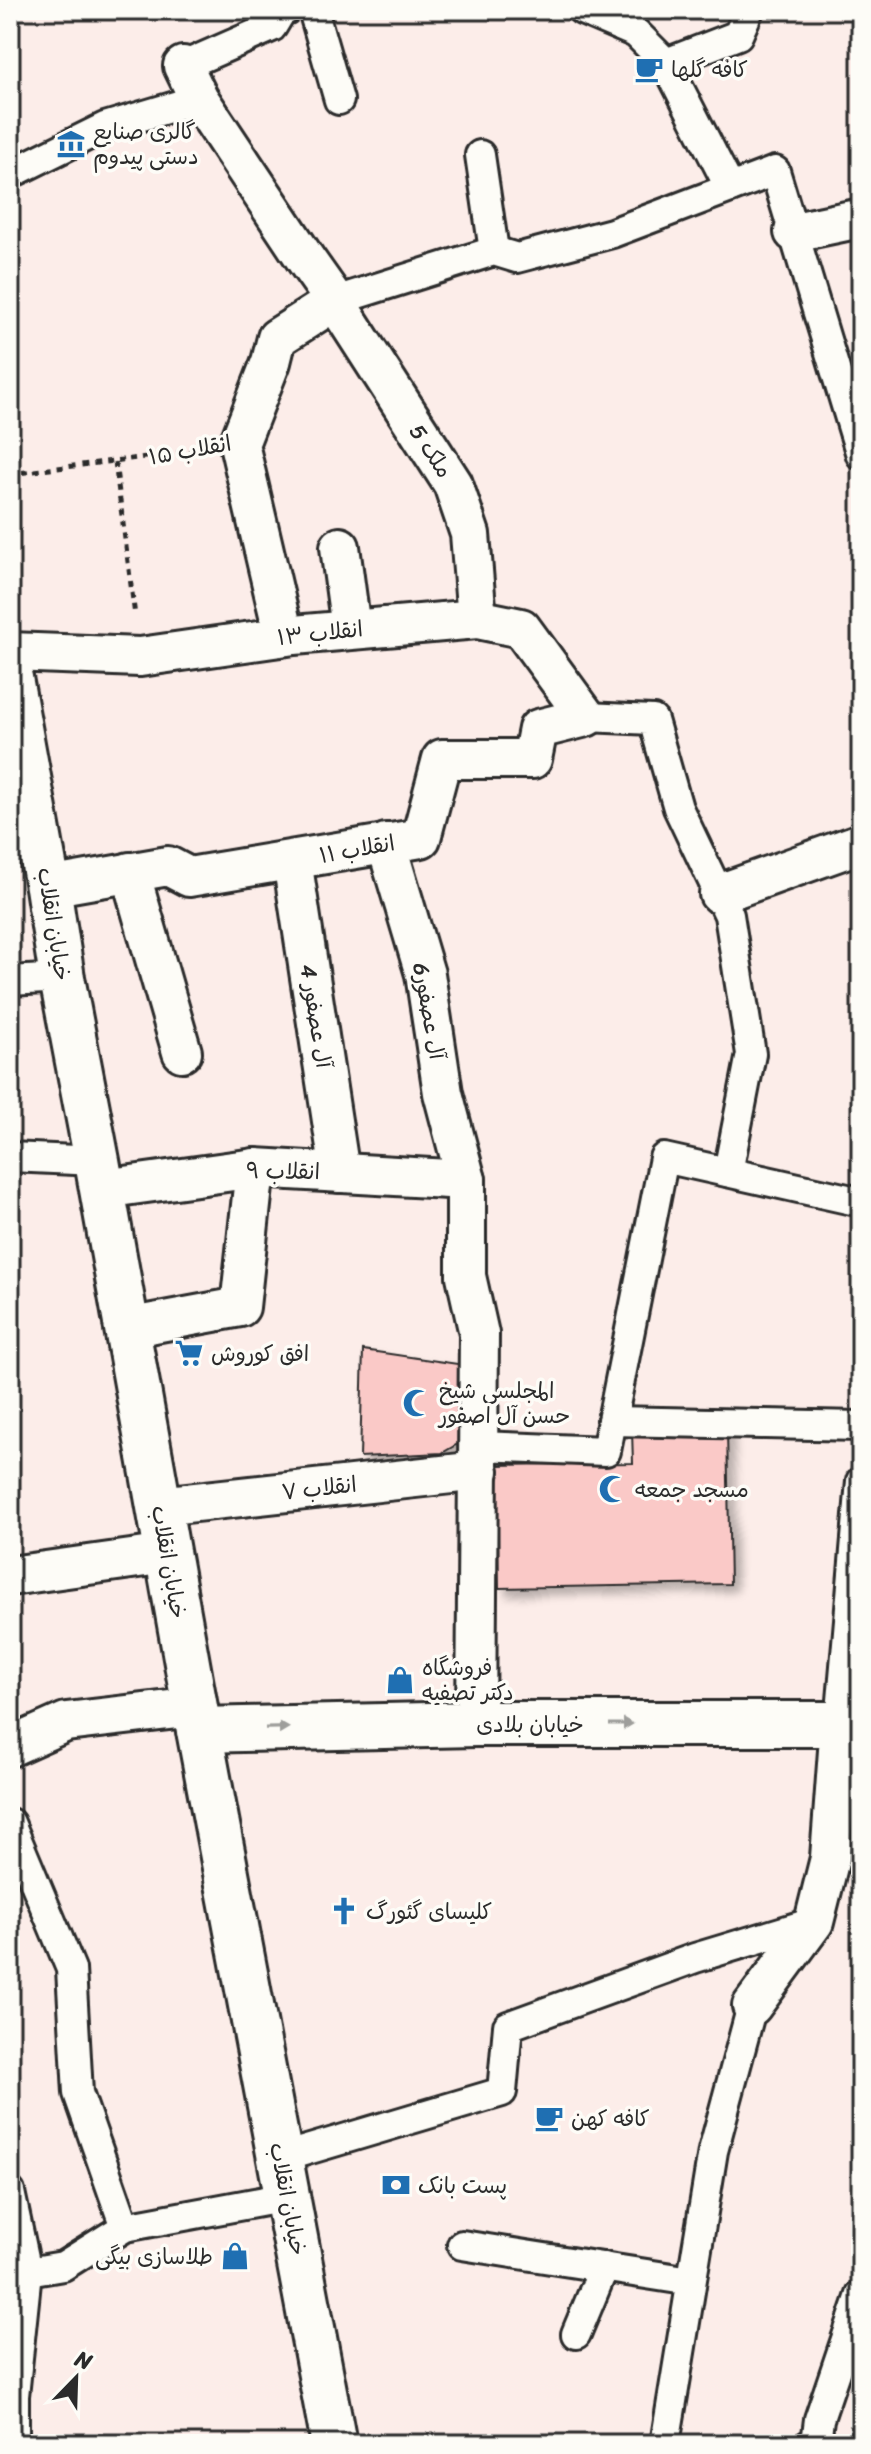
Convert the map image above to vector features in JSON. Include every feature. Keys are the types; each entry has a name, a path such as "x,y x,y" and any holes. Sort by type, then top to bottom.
{"street":[{"path":"10,174 191,83 272,27 281,12 286,10"},
{"path":"313,10 339,100"},
{"path":"582,10 636,33 666,63 730,188"},
{"path":"666,63 738,35 749,10"},
{"name":"ملک 5","path":"191,83 453,484 470,534 477,619"},
{"path":"480,155 494,251"},
{"path":"335,301 494,251 517,258 612,233 775,171 861,455"},
{"path":"794,232 861,218"},
{"name":"انقلاب ۱۵","path":"239,444 271,362 277,338 335,301"},
{"path":"239,444 284,636"},
{"path":"340,547 351,629"},
{"name":"انقلاب ۱۳","path":"10,652 140,657 284,636 477,619 521,628 586,717"},
{"name":"خیابان انقلاب","path":"10,678 25,841 48,887 197,1719 334,2444"},
{"path":"586,717 653,720 678,808 729,915 751,1054 728,1172"},
{"name":"انقلاب ۱۱","path":"48,887 168,866 189,877 421,838 442,759 532,759 538,729 586,717"},
{"name":"آل عصفور6","path":"386,843 425,974 443,1093 466,1180 466,1276 479,1334 476,1724"},
{"path":"719,894 861,843"},
{"name":"آل عصفور 4","path":"292,860 340,1173"},
{"path":"130,872 182,1052"},
{"path":"10,981 62,978"},
{"path":"10,1157 100,1175"},
{"path":"478,1458 606,1451 664,1158 861,1202"},
{"path":"127,1328 240,1307 255,1168"},
{"name":"انقلاب ۹","path":"100,1175 255,1168 466,1180"},
{"path":"612,1421 861,1426"},
{"name":"انقلاب ۷","path":"159,1506 478,1458"},
{"path":"665,2444 713,2151 752,2006 814,1922 830,1858 847,1832 861,1481"},
{"path":"10,1576 167,1554"},
{"path":"10,1747 66,1722 197,1719"},
{"name":"خیابان بلادی","path":"197,1719 476,1724 850,1724"},
{"path":"10,1823 71,1969 78,2093 125,2227"},
{"path":"19,2274 63,2266 125,2227 284,2178 502,2092 508,2026 695,1958 814,1922"},
{"path":"10,2192 19,2274 14,2444"},
{"path":"462,2245 691,2281"},
{"path":"576,2334 604,2267"},
{"path":"810,2444 816,2443 819,2419 858,2311"}],"path":[{"name":"انقلاب ۱۵","path":"10,474 239,444"},
{"path":"115,462 140,657"}],"building":[{"name":"المجلسی شیخ حسن آل اصفور","path":"363,1350 478,1367 468,1438 442,1453 360,1457"},
{"name":"مسجد جمعه","path":"727,1429 730,1584 499,1588 497,1465 633,1463 632,1430"}],"place":[{"name":"کافه گلها","path":"649,69"},
{"name":"گالری صنایع دستی پیدوم","path":"71,144"},
{"name":"افق کوروش","path":"189,1353"},
{"name":"المجلسی شیخ حسن آل اصفور","path":"417,1403"},
{"name":"مسجد جمعه","path":"613,1489"},
{"name":"فروشگاه دکتر تصفیه","path":"400,1680"},
{"name":"کلیسای گئورگ","path":"344,1911"},
{"name":"کافه کهن","path":"549,2118"},
{"name":"پست بانک","path":"396,2185"},
{"name":"طلاسازی بیگی","path":"235,2256"}]}
